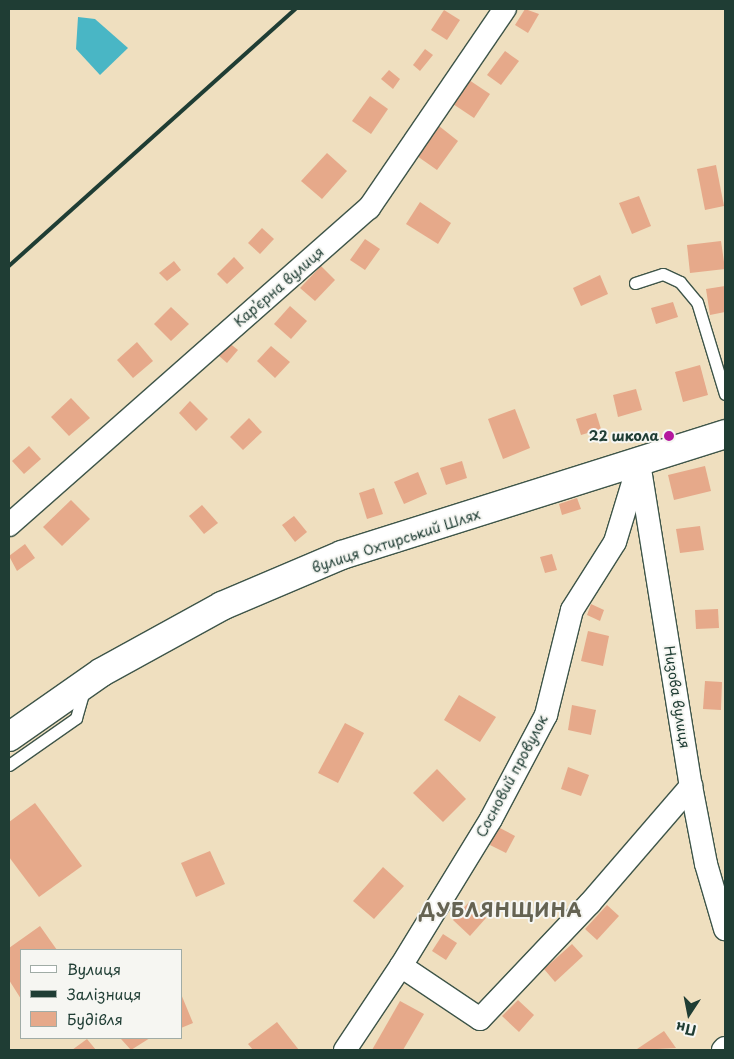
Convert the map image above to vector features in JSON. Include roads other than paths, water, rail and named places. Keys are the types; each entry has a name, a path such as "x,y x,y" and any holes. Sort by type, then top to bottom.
{"main road":[{"name":"вулиця Охтирський Шлях","path":"9,737 85,684 222,606 342,556 639,463 725,434"}],"street":[{"name":"Карʼєрна вулиця","path":"9,525 369,208 505,9"},
{"name":"Низова вулиця","path":"639,463 691,786 706,864 725,929"},
{"name":"Сосновий провулок","path":"345,1050 401,966 491,819 546,715 572,610 614,542 639,463"},
{"path":"401,966 480,1019 590,903 691,786"}],"lane":[{"path":"635,283 663,274 680,282 696,302 725,394"},
{"path":"9,765 76,718 85,684"}],"water":[{"path":"78,17 95,19 128,48 100,75 76,49"}],"railway":[{"path":"9,266 295,9"}],"place":[{"name":"22 школа","path":"669,436"}],"district":[{"name":"ДУБЛЯНЩИНА","path":"501,910"}]}
